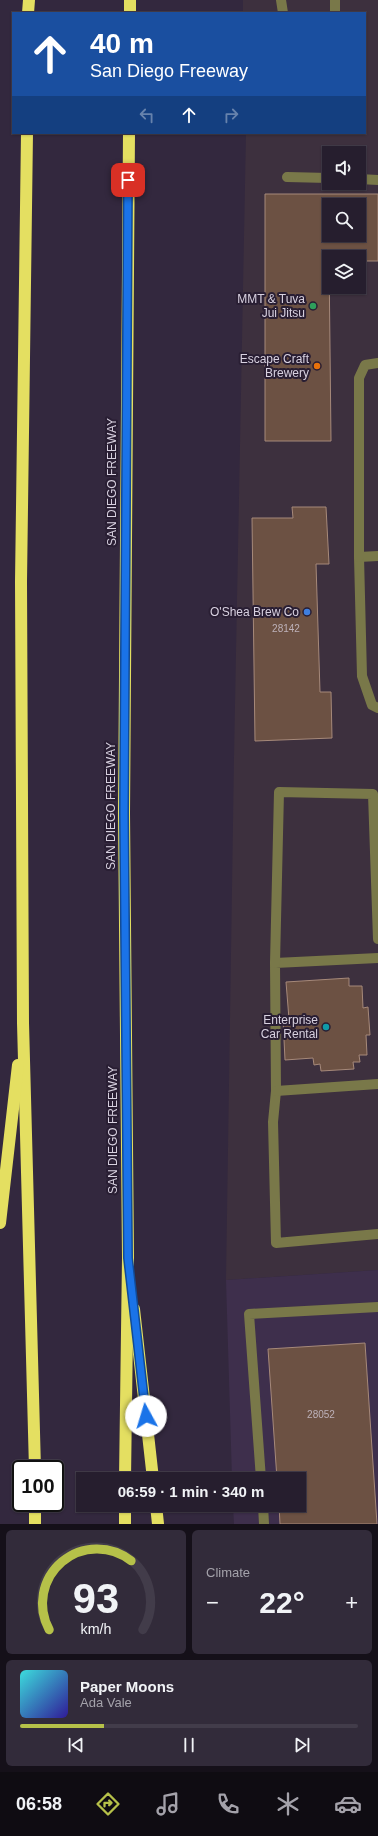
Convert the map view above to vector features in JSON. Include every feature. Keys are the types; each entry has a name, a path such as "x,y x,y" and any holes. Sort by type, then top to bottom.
{"highway":[{"path":"28,12 29,0"},
{"path":"130,0 130,12"},
{"path":"27,134 22,582 23,1022 35,1460"},
{"name":"SAN DIEGO FREEWAY","path":"126,1472 128,1258 124,813 129,134"},
{"path":"0,1223 23,1022"},
{"path":"128,1258 152,1472"},
{"path":"35,1512 35,1524"},
{"path":"125,1512 125,1524"},
{"path":"157,1512 158,1524"}],"lane":[{"path":"281,0 283,12"},
{"path":"335,0 335,12"},
{"path":"288,177 322,178"},
{"path":"366,179 378,180"},
{"path":"378,363 365,365 359,378 359,557 362,676 372,705 378,708"},
{"path":"359,557 378,556"},
{"path":"378,939 373,794 279,792 275,963 276,1091 273,1122 276,1243 378,1234"},
{"path":"275,963 378,958"},
{"path":"276,1091 378,1084"},
{"path":"260,1472 249,1314 378,1307"},
{"path":"263,1512 264,1524"}],"shaded area":[{"path":"243,0 378,0 378,1270 226,1280 246,134 366,134 366,12 243,12"},
{"path":"378,1270 378,1524 234,1524 233,1512 306,1512 306,1472 232,1472 226,1280"}],"building":[{"path":"265,194 378,194 378,261 366,261 366,250 322,250 322,294 329,294 331,441 265,441"},
{"path":"292,507 326,507 329,564 316,564 320,692 331,692 332,738 255,741 252,518 293,518"},
{"name":"Enterprise Car Rental","path":"349,978 349,986 362,986 363,1008 368,1007 370,1035 366,1035 367,1055 359,1055 360,1062 353,1062 354,1069 321,1071 320,1064 314,1065 313,1058 285,1060 283,1019 289,1019 286,982"},
{"path":"365,1343 377,1524 280,1524 279,1512 306,1512 306,1472 277,1472 268,1349"}],"place":[{"name":"MMT & Tuva Jui Jitsu","path":"313,306"},
{"name":"Escape Craft Brewery","path":"317,366"},
{"name":"O'Shea Brew Co","path":"307,612"},
{"name":"Enterprise Car Rental","path":"326,1027"}],"route":[{"path":"128,180 124,813 128,1258 146,1416"}]}
